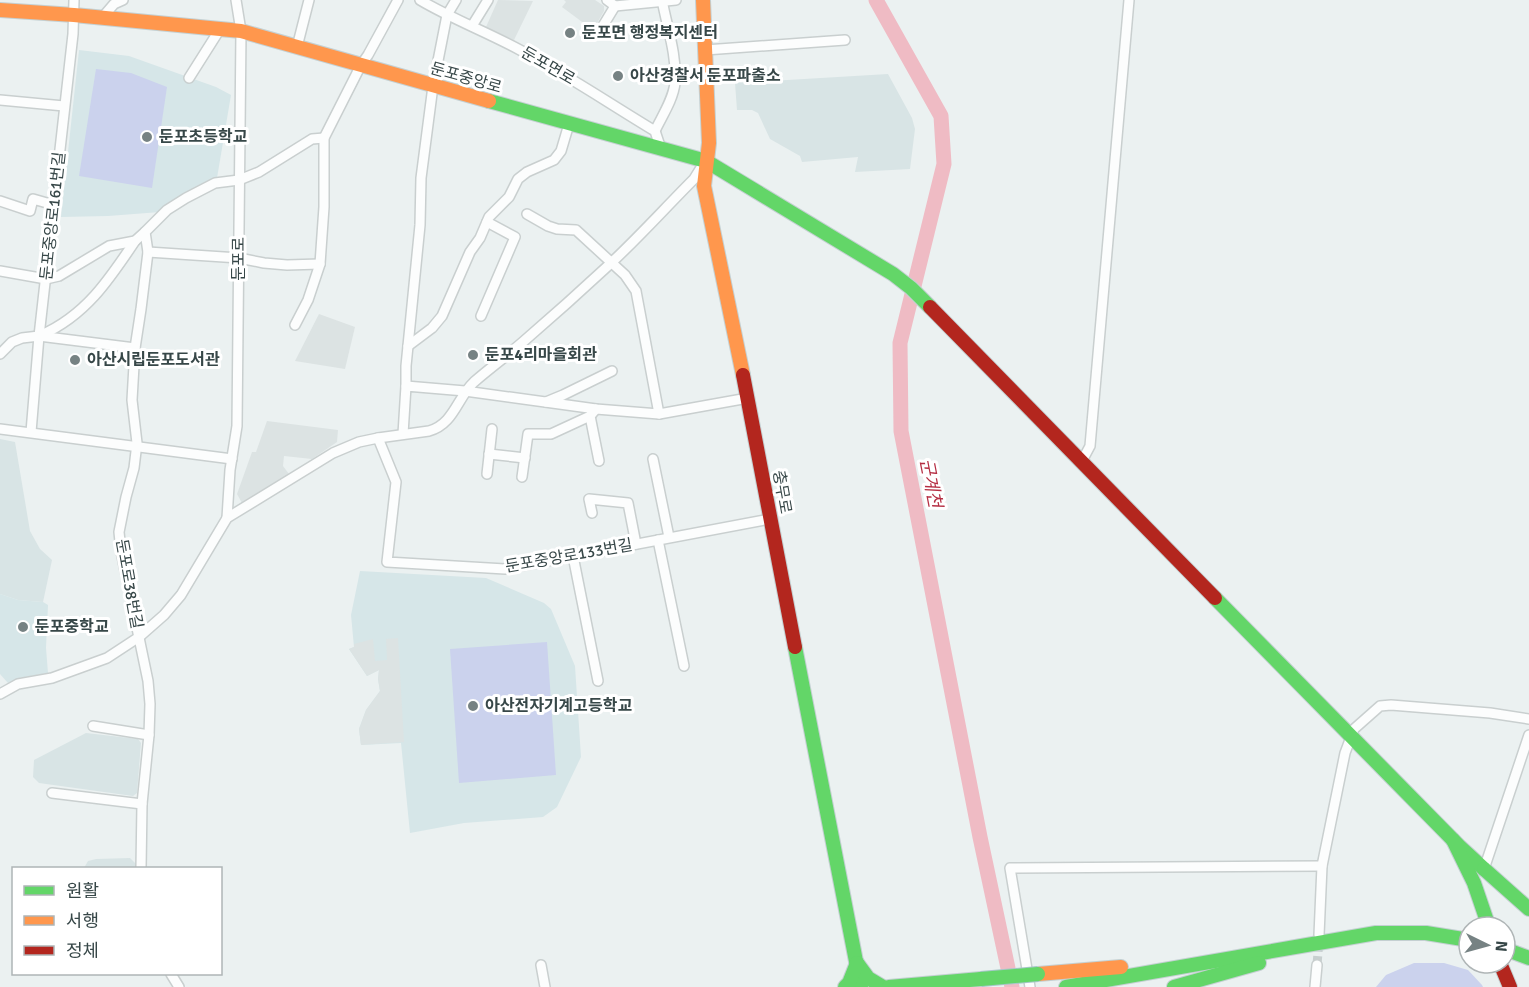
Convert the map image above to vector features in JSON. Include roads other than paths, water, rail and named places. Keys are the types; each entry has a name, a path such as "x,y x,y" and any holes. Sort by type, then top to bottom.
{"main road":[{"name":"충무로","path":"703,0 709,143 704,186 748,399 861,987"},
{"name":"둔포중앙로","path":"0,10 241,31 706,161 893,274 928,304 1453,840 1529,909"},
{"path":"1453,840 1485,915"},
{"path":"1476,890 1479,885 1490,880 1501,883"},
{"path":"1066,987 1376,933 1426,933 1457,937"},
{"path":"1123,987 1361,945 1414,944 1457,950"},
{"path":"889,987 1240,956"},
{"path":"845,987 857,963"},
{"path":"857,963 874,984 884,987"},
{"path":"1174,987 1261,963"}],"street":[{"name":"둔포중앙로161번길","path":"31,432 39,336 73,33 74,0"},
{"path":"102,18 114,4 123,0"},
{"name":"둔포로","path":"0,694 18,684 52,678 99,661 121,650 139,637 164,615 181,595 227,518 237,426 241,31 236,0"},
{"path":"297,47 309,0"},
{"path":"295,325 308,300 320,264 324,207 324,138 361,65 398,0"},
{"name":"둔포면로","path":"420,0 538,60 656,131"},
{"path":"402,434 420,225 421,178 433,86 447,15 456,0"},
{"path":"472,26 488,0"},
{"path":"598,34 611,3 676,0"},
{"path":"1082,461 1090,446 1129,0"},
{"path":"662,1 671,41 675,84 656,131 662,149"},
{"path":"189,78 220,29"},
{"path":"705,50 845,40"},
{"path":"0,100 64,106"},
{"path":"408,346 432,328 442,316 470,252 480,238 489,217 509,197 518,179 527,172 554,160 561,151 569,124"},
{"path":"39,336 76,315 109,280 135,241 167,210 215,183 239,180 259,172 312,139 324,138"},
{"name":"둔포로","path":"227,518 333,453 359,442 437,429 453,414 465,391 611,263 694,179 706,161"},
{"path":"0,201 30,211 33,199 54,205"},
{"path":"527,214 557,229 576,230 625,275 636,291 659,414"},
{"path":"481,316 514,237 487,222"},
{"name":"둔포로38번길","path":"141,867 142,804 150,704 148,681 119,532 135,468 136,446 132,400 135,348 148,252 145,232"},
{"path":"0,271 46,279 58,276 109,246 135,241"},
{"path":"148,252 238,258 287,265 320,264"},
{"path":"0,354 12,342 39,336 135,348"},
{"path":"545,402 612,371"},
{"path":"406,386 545,402 593,412 659,414 748,399"},
{"path":"522,477 528,434 551,434 593,412"},
{"path":"593,412 599,460"},
{"path":"0,429 232,459"},
{"path":"487,474 492,429"},
{"name":"둔포중앙로133번길","path":"378,438 397,489 387,562 506,568 770,519"},
{"path":"489,454 525,458"},
{"path":"653,459 669,537"},
{"path":"592,513 589,499 627,503 636,544"},
{"path":"658,540 684,666"},
{"path":"573,556 598,681"},
{"path":"1319,935 1322,866 1345,753 1354,729 1380,706 1390,705 1490,713 1529,719"},
{"path":"93,726 149,735"},
{"path":"1484,868 1529,735"},
{"path":"52,793 142,804"},
{"path":"1030,987 1010,868 1322,866"},
{"path":"541,965 545,987"},
{"path":"1315,987 1317,965"}],"waterway":[{"name":"군계천","path":"876,0 941,116 944,164 900,343 901,431 980,837 1012,987"}],"tunnel":[{"path":"1317,965 1319,940"}],"place":[{"name":"둔포면 행정복지센터","path":"570,33"},
{"name":"아산경찰서 둔포파출소","path":"618,76"},
{"name":"둔포초등학교","path":"147,137"},
{"name":"둔포4리마을회관","path":"473,355"},
{"name":"아산시립둔포도서관","path":"75,360"},
{"name":"둔포중학교","path":"23,627"},
{"name":"아산전자기계고등학교","path":"473,706"}]}
